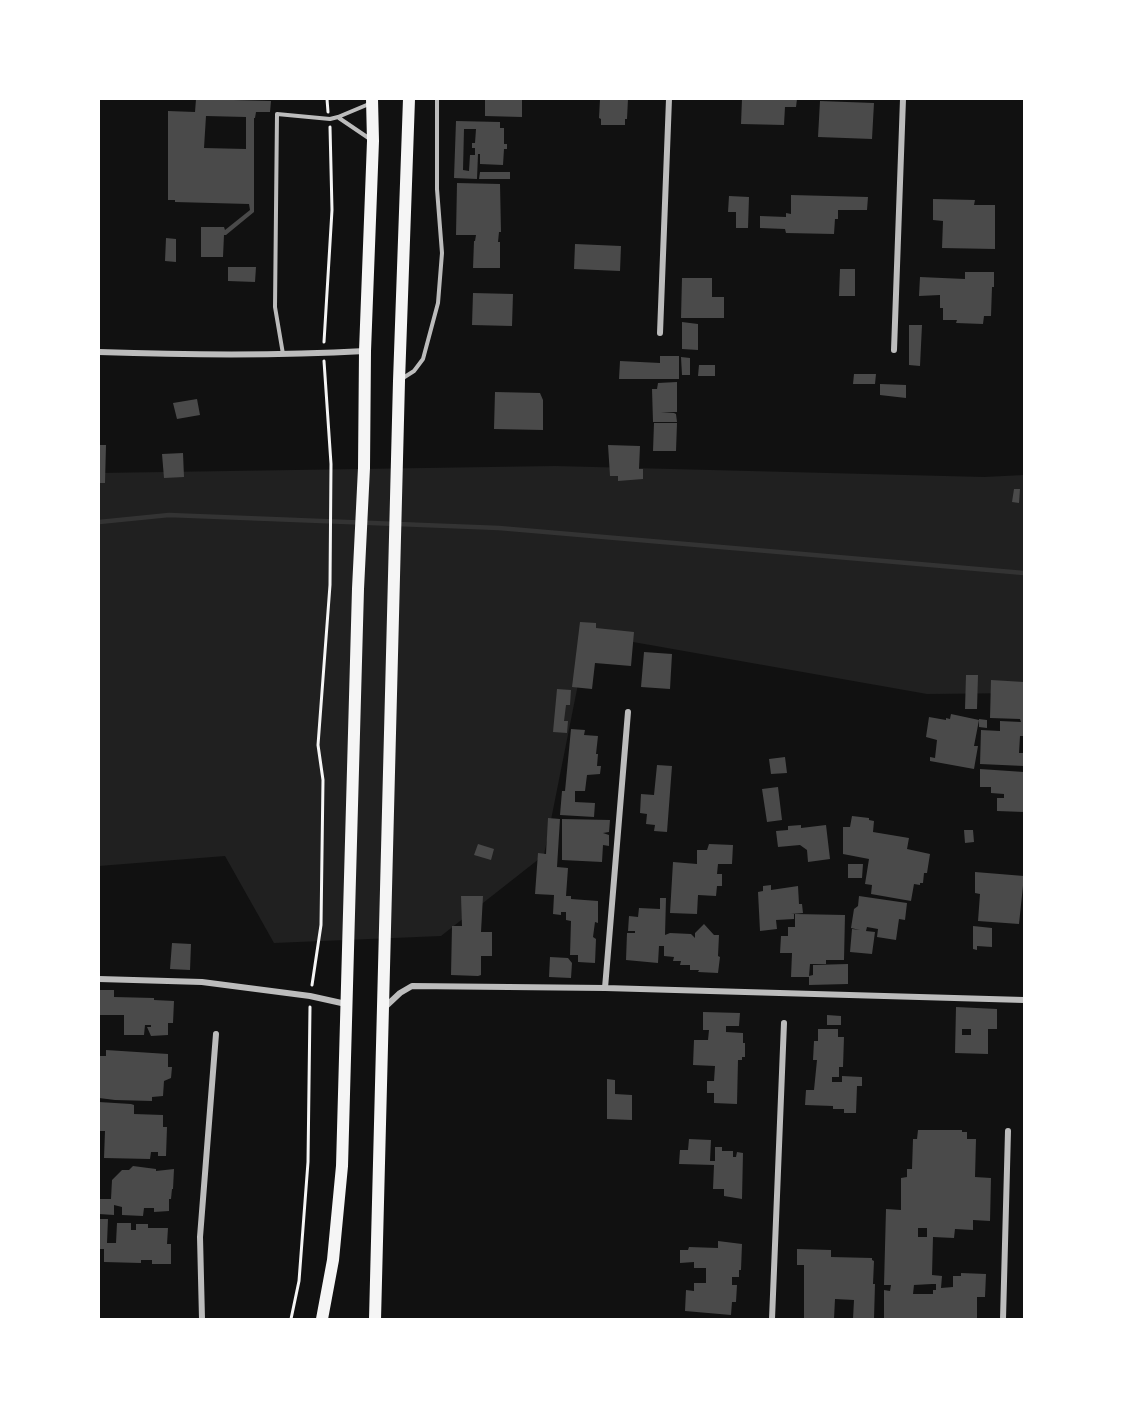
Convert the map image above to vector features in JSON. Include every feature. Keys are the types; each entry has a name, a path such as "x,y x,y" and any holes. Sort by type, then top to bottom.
{"main road":[{"path":"375,1319 399,381 410,99"},
{"path":"322,1319 333,1260 339,1202 358,589 364,468 365,351 373,141 372,101"}],"street":[{"path":"660,333 669,99"},
{"path":"894,350 903,99"},
{"path":"99,352 324,354 365,351"},
{"path":"605,988 628,712"},
{"path":"99,979 202,982 310,996 346,1004"},
{"path":"382,1011 390,1001 412,986 605,988 1024,1000"},
{"path":"772,1319 784,1023"},
{"path":"202,1319 200,1237 216,1034"},
{"path":"1003,1319 1008,1131"}],"lane":[{"path":"399,381 414,371 423,359 438,303 442,253 437,189 437,99"},
{"path":"283,354 275,307 277,114 330,119 372,101"},
{"path":"338,117 373,141"}],"path":[{"path":"291,1319 298,1281 308,1162 310,996 321,925 323,780 318,745 330,585 331,464 324,354 332,210 330,119 327,99"}],"shaded area":[{"path":"555,466 984,477 1024,475 1024,693 927,694 588,634 544,855 441,936 274,943 225,856 99,866 99,473"}],"building":[{"path":"196,99 271,101 270,112 256,112 254,118 254,212 224,235 223,257 201,257 201,227 224,227 225,230 250,210 249,204 168,200 168,111 195,112","holes":["206,116 246,117 246,149 204,148"]},
{"path":"485,99 522,99 522,117 485,116"},
{"path":"600,99 628,99 625,125 601,125"},
{"path":"742,99 797,99 796,107 785,107 784,125 741,124"},
{"path":"820,101 874,103 872,139 818,137"},
{"path":"456,121 500,122 500,128 504,128 504,144 507,144 507,149 504,149 503,165 480,164 480,154 478,154 477,179 454,178","holes":["464,129 476,129 475,143 472,143 475,155 470,155 469,171 463,170"]},
{"path":"480,172 510,172 510,179 479,179"},
{"path":"457,183 500,184 501,232 499,232 498,242 500,242 500,268 473,268 476,235 456,235"},
{"path":"791,195 868,197 867,210 838,210 834,234 786,233 785,229 760,228 760,216 786,217 786,213 791,214"},
{"path":"729,196 749,197 748,228 736,228 736,212 728,212"},
{"path":"933,199 975,200 974,205 995,205 995,249 942,248 943,221 933,220"},
{"path":"166,238 176,239 176,262 165,261"},
{"path":"575,244 621,246 620,271 574,269"},
{"path":"228,267 256,267 255,282 228,281"},
{"path":"840,269 855,269 855,296 839,296"},
{"path":"965,272 994,272 991,316 984,316 983,324 943,320 940,295 919,296 920,277 965,279"},
{"path":"682,278 712,278 712,297 724,297 724,318 681,318"},
{"path":"473,293 513,294 512,326 472,325"},
{"path":"682,322 698,324 698,350 682,349"},
{"path":"909,325 922,325 920,366 909,365"},
{"path":"660,356 679,356 679,379 619,379 620,361 660,363"},
{"path":"681,357 690,358 690,375 682,375"},
{"path":"699,365 715,365 715,376 698,376"},
{"path":"854,374 876,374 875,384 853,384"},
{"path":"677,382 677,412 661,412 676,414 677,422 653,422 652,389 657,389 658,383"},
{"path":"880,384 906,385 906,398 880,395"},
{"path":"495,392 540,393 543,400 543,430 494,429"},
{"path":"197,399 200,415 177,419 173,403"},
{"path":"654,423 677,423 676,451 653,451"},
{"path":"99,445 106,445 105,483 99,483"},
{"path":"608,445 640,446 639,469 643,469 643,479 618,481 618,476 610,476"},
{"path":"183,453 184,477 164,478 162,454"},
{"path":"1014,489 1020,489 1019,503 1012,502"},
{"path":"580,622 596,623 596,628 634,632 631,666 595,663 592,689 572,687"},
{"path":"644,652 672,654 670,689 641,687"},
{"path":"966,675 978,675 977,709 965,709"},
{"path":"991,680 1024,682 1024,736 1020,736 1019,753 1024,753 1024,766 980,764 981,730 1000,731 1000,721 1021,722 1020,719 990,718"},
{"path":"557,689 571,690 570,705 566,705 564,721 568,721 567,733 553,732"},
{"path":"951,714 979,720 974,746 978,746 974,769 930,761 930,757 935,758 937,740 926,737 929,717 946,720 946,718 950,719"},
{"path":"979,719 987,720 987,728 979,727"},
{"path":"571,729 585,730 584,735 598,736 596,754 598,754 597,766 601,766 600,774 587,775 585,791 575,791 575,802 595,803 594,817 560,815 562,791 565,791"},
{"path":"785,757 787,773 771,774 769,759"},
{"path":"657,765 672,766 667,832 654,831 655,825 646,824 647,814 640,813 641,794 654,795"},
{"path":"980,769 1024,772 1024,812 997,811 997,798 1004,798 1004,794 991,793 991,787 980,787"},
{"path":"778,787 782,820 767,822 762,789"},
{"path":"852,816 869,818 874,821 873,832 909,838 907,849 930,854 923,883 914,884 911,901 871,894 872,885 865,884 869,859 843,854 843,827 850,827"},
{"path":"548,818 560,819 557,867 568,868 566,896 571,896 571,899 598,901 598,923 595,922 593,937 596,939 595,963 578,962 578,955 570,955 571,921 566,920 566,912 561,912 561,915 553,914 554,895 535,894 538,853 546,854"},
{"path":"562,819 610,820 609,832 603,833 609,835 609,846 603,845 602,862 562,860"},
{"path":"801,825 801,828 826,825 830,859 808,862 807,850 800,845 778,847 776,831 788,830 788,826"},
{"path":"964,830 973,830 974,842 965,843"},
{"path":"478,844 494,849 491,860 474,855"},
{"path":"709,844 733,845 732,864 718,864 717,874 722,874 722,886 717,886 716,896 698,895 697,914 670,913 673,862 697,864 697,850 707,850"},
{"path":"848,864 863,864 862,878 848,878"},
{"path":"975,872 1024,876 1019,924 978,921 980,894 975,893"},
{"path":"771,885 771,890 798,886 799,904 802,904 803,913 791,914 794,914 794,919 776,920 777,929 760,931 758,892 763,891 763,886"},
{"path":"461,896 483,896 481,932 492,932 492,956 481,956 481,975 478,976 451,975 452,926 462,926"},
{"path":"859,896 907,903 905,920 899,919 896,940 877,937 878,929 867,927 866,931 875,932 872,954 850,952 852,929 860,930 851,928"},
{"path":"660,898 666,898 665,935 670,933 691,934 695,938 695,933 704,924 714,935 719,935 718,973 698,972 699,970 690,970 690,965 680,965 681,961 673,961 674,957 664,956 664,946 659,946 658,963 626,960 627,933 635,933 635,931 628,931 629,916 638,917 639,908 660,909"},
{"path":"795,914 845,915 844,960 826,960 826,964 810,964 809,976 813,975 813,965 848,964 848,984 809,985 809,977 791,977 792,953 780,953 781,936 788,936 788,927 795,927"},
{"path":"973,926 992,928 992,947 977,946 977,950 973,949"},
{"path":"172,943 191,944 190,970 170,969"},
{"path":"550,957 568,958 572,963 571,978 549,977"},
{"path":"99,990 114,990 114,997 174,1001 173,1023 168,1023 168,1035 151,1036 147,1027 151,1025 145,1025 144,1035 124,1035 124,1015 99,1015"},
{"path":"956,1007 997,1009 997,1029 988,1029 988,1054 955,1053","holes":["962,1029 971,1029 971,1035 962,1035"]},
{"path":"703,1012 740,1013 739,1026 726,1026 726,1032 743,1033 743,1043 745,1043 745,1057 738,1060 737,1104 714,1103 714,1093 707,1093 707,1081 714,1081 715,1066 693,1065 694,1040 708,1040 709,1030 703,1030"},
{"path":"827,1015 841,1016 841,1025 827,1025"},
{"path":"818,1029 838,1029 838,1037 844,1037 843,1067 839,1067 839,1077 832,1077 832,1082 842,1082 842,1076 862,1077 862,1086 857,1086 856,1113 844,1113 844,1109 833,1109 833,1106 805,1105 806,1090 814,1090 817,1060 813,1060 814,1041 818,1041"},
{"path":"106,1050 168,1054 168,1067 172,1067 171,1078 164,1081 163,1096 152,1097 152,1101 99,1098 99,1056 106,1056"},
{"path":"607,1079 615,1080 615,1094 632,1095 632,1120 607,1119"},
{"path":"99,1102 134,1105 134,1114 163,1115 163,1127 167,1127 166,1156 158,1156 158,1152 151,1152 150,1159 104,1158 105,1131 99,1131"},
{"path":"918,1130 967,1132 967,1139 976,1139 975,1177 991,1178 990,1221 973,1220 973,1230 955,1229 954,1238 933,1237 932,1275 942,1276 941,1288 953,1287 953,1276 961,1276 961,1273 986,1274 985,1297 977,1297 977,1319 884,1319 884,1290 890,1291 891,1285 884,1285 886,1209 901,1210 901,1178 907,1177 907,1169 912,1169 913,1139 917,1139","holes":["918,1228 927,1228 927,1237 918,1237","936,1284 936,1290 933,1290 933,1294 913,1294 914,1285"]},
{"path":"689,1139 711,1140 710,1161 715,1161 715,1147 722,1147 722,1151 733,1151 733,1157 736,1157 737,1152 743,1153 742,1199 724,1196 724,1189 713,1189 714,1165 679,1164 680,1150 688,1150"},
{"path":"133,1166 156,1169 156,1171 174,1169 169,1211 154,1212 154,1208 144,1208 143,1216 122,1215 122,1207 114,1205 114,1215 99,1214 99,1199 111,1199 112,1180 122,1170 129,1170"},
{"path":"99,1219 108,1219 107,1243 116,1243 117,1223 131,1223 131,1230 136,1230 136,1224 148,1224 148,1228 168,1228 167,1244 171,1244 171,1264 152,1264 152,1260 141,1260 141,1263 104,1262 104,1249 99,1249"},
{"path":"718,1241 742,1244 739,1277 732,1277 732,1285 737,1285 736,1302 732,1302 731,1315 685,1311 686,1290 694,1291 694,1283 706,1283 706,1268 694,1268 694,1262 680,1263 680,1250 688,1250 689,1247 718,1248"},
{"path":"797,1249 831,1250 831,1257 872,1258 874,1261 873,1284 875,1284 874,1319 853,1319 854,1300 835,1299 834,1319 804,1319 804,1265 797,1265"}],"waterway":[{"path":"99,522 169,515 499,528 1024,573"}]}
